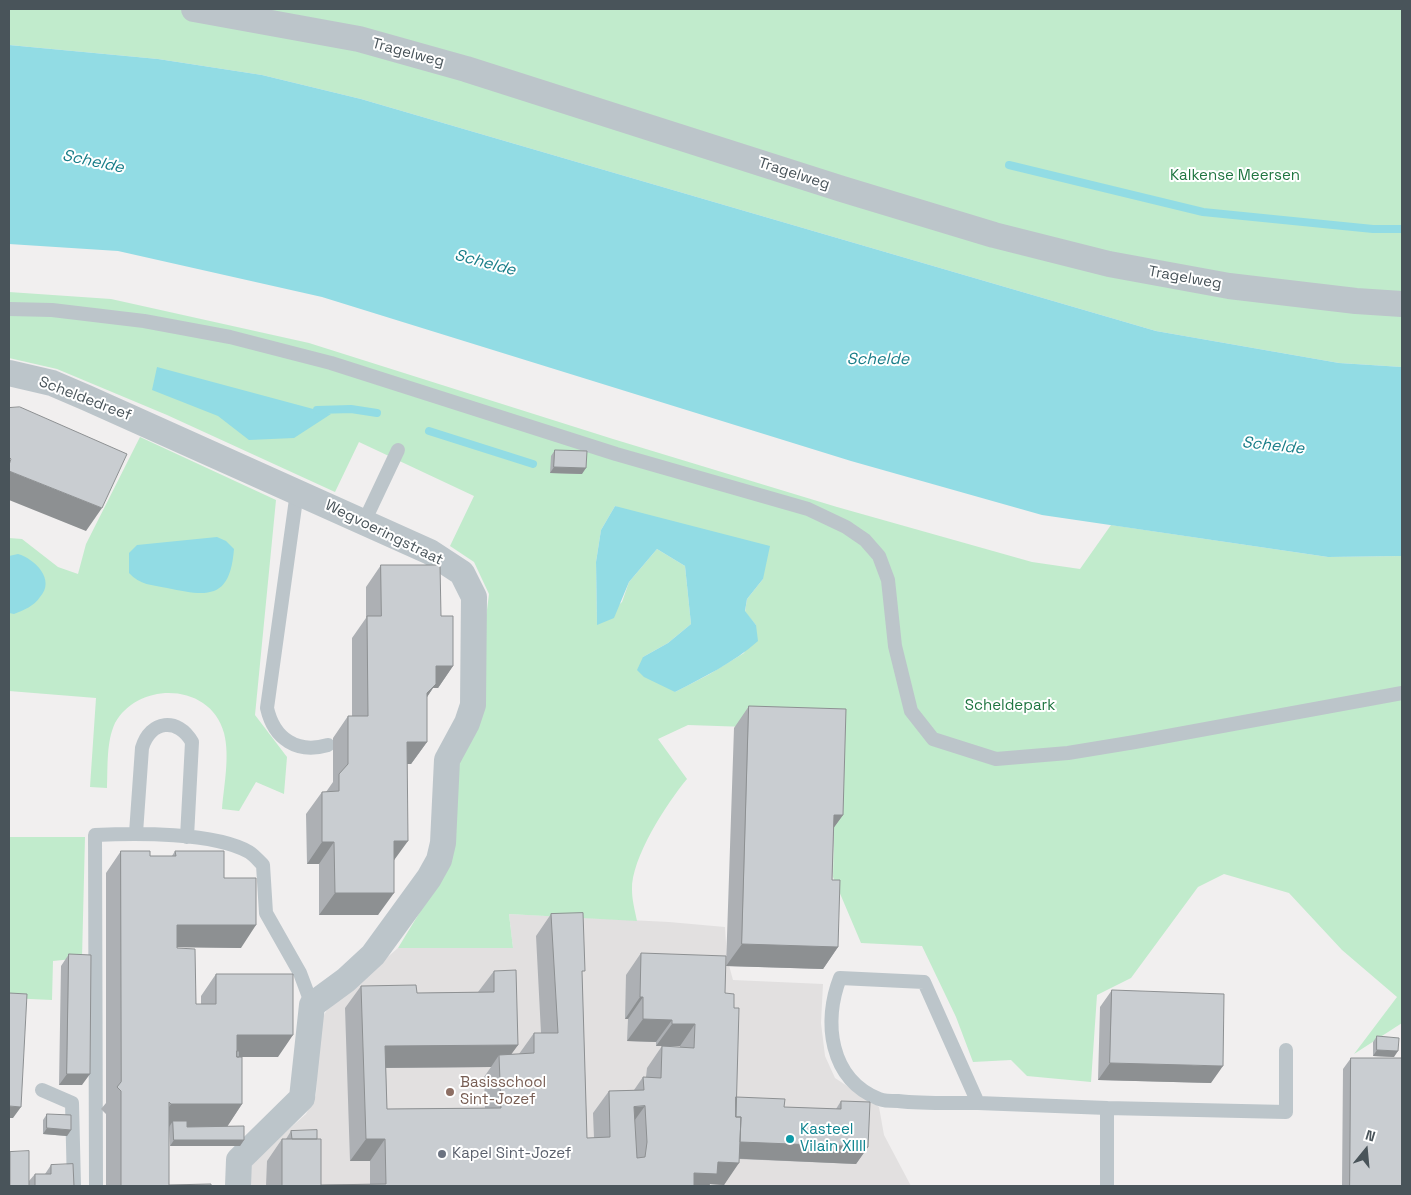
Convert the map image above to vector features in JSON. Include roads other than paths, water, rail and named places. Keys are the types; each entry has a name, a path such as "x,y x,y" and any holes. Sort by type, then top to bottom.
{"street":[{"name":"Tragelweg","path":"194,9 254,13 359,39 466,69 842,190 994,235 1109,264 1230,286 1356,301 1402,304"},
{"name":"Scheldedreef","path":"9,373 52,383 160,429 297,492"},
{"name":"Wegvoeringstraat","path":"297,492 430,552 462,573 474,597 473,705 468,723 447,760 443,843 439,860 429,878 373,955 346,980 312,1005"},
{"path":"238,1186 239,1160 302,1098 312,1005"}],"lane":[{"path":"9,309 52,310 144,321 239,339 331,363 616,454 808,510 846,527 865,540 879,556 888,580 895,646 911,711 933,739 996,759 1068,753 1135,742 1402,692"},
{"path":"364,522 398,450"},
{"path":"297,492 267,708 270,723 282,738 295,745 317,748 328,745"},
{"path":"136,833 142,748 145,738 156,728 170,725 180,727 187,734 192,742 194,752 187,837"},
{"path":"96,1186 95,835 136,833 187,837 229,844 250,852 263,865 266,913 300,973 312,1005"},
{"path":"978,1103 924,982 840,978 832,998 830,1031 838,1060 854,1083 879,1100 919,1103 1286,1112 1286,1050"},
{"path":"42,1090 72,1103 74,1186"},
{"path":"1107,1108 1107,1186"}],"water":[{"name":"Schelde","path":"9,45 158,59 262,75 361,99 1156,331 1339,363 1402,367 1402,556 1328,557 1042,515 851,461 322,297 118,251 9,244"},
{"path":"157,367 331,414 294,438 249,440 218,416 152,390"},
{"path":"615,506 770,546 763,579 747,599 745,611 756,625 758,641 728,663 675,692 644,677 637,670 643,657 668,643 691,624 685,566 657,549 629,582 614,618 597,625 596,562 601,530"},
{"path":"217,537 226,541 234,549 228,577 222,586 215,591 195,593 151,585 137,580 129,573 129,553 137,545"},
{"path":"18,554 37,565 45,577 46,584 35,603 14,614 9,613 9,556"}],"waterway":[{"path":"1009,165 1203,212 1373,229 1402,229"},
{"path":"317,410 351,409 377,413"},
{"path":"429,431 533,464"}],"place":[{"name":"Basisschool Sint-Jozef","path":"450,1092"},
{"name":"Kasteel Vilain XIIII","path":"790,1139"},
{"name":"Kapel Sint-Jozef","path":"442,1154"}],"park label":[{"name":"Kalkense Meersen","path":"1235,176"},
{"name":"Scheldepark","path":"1010,706"}]}
